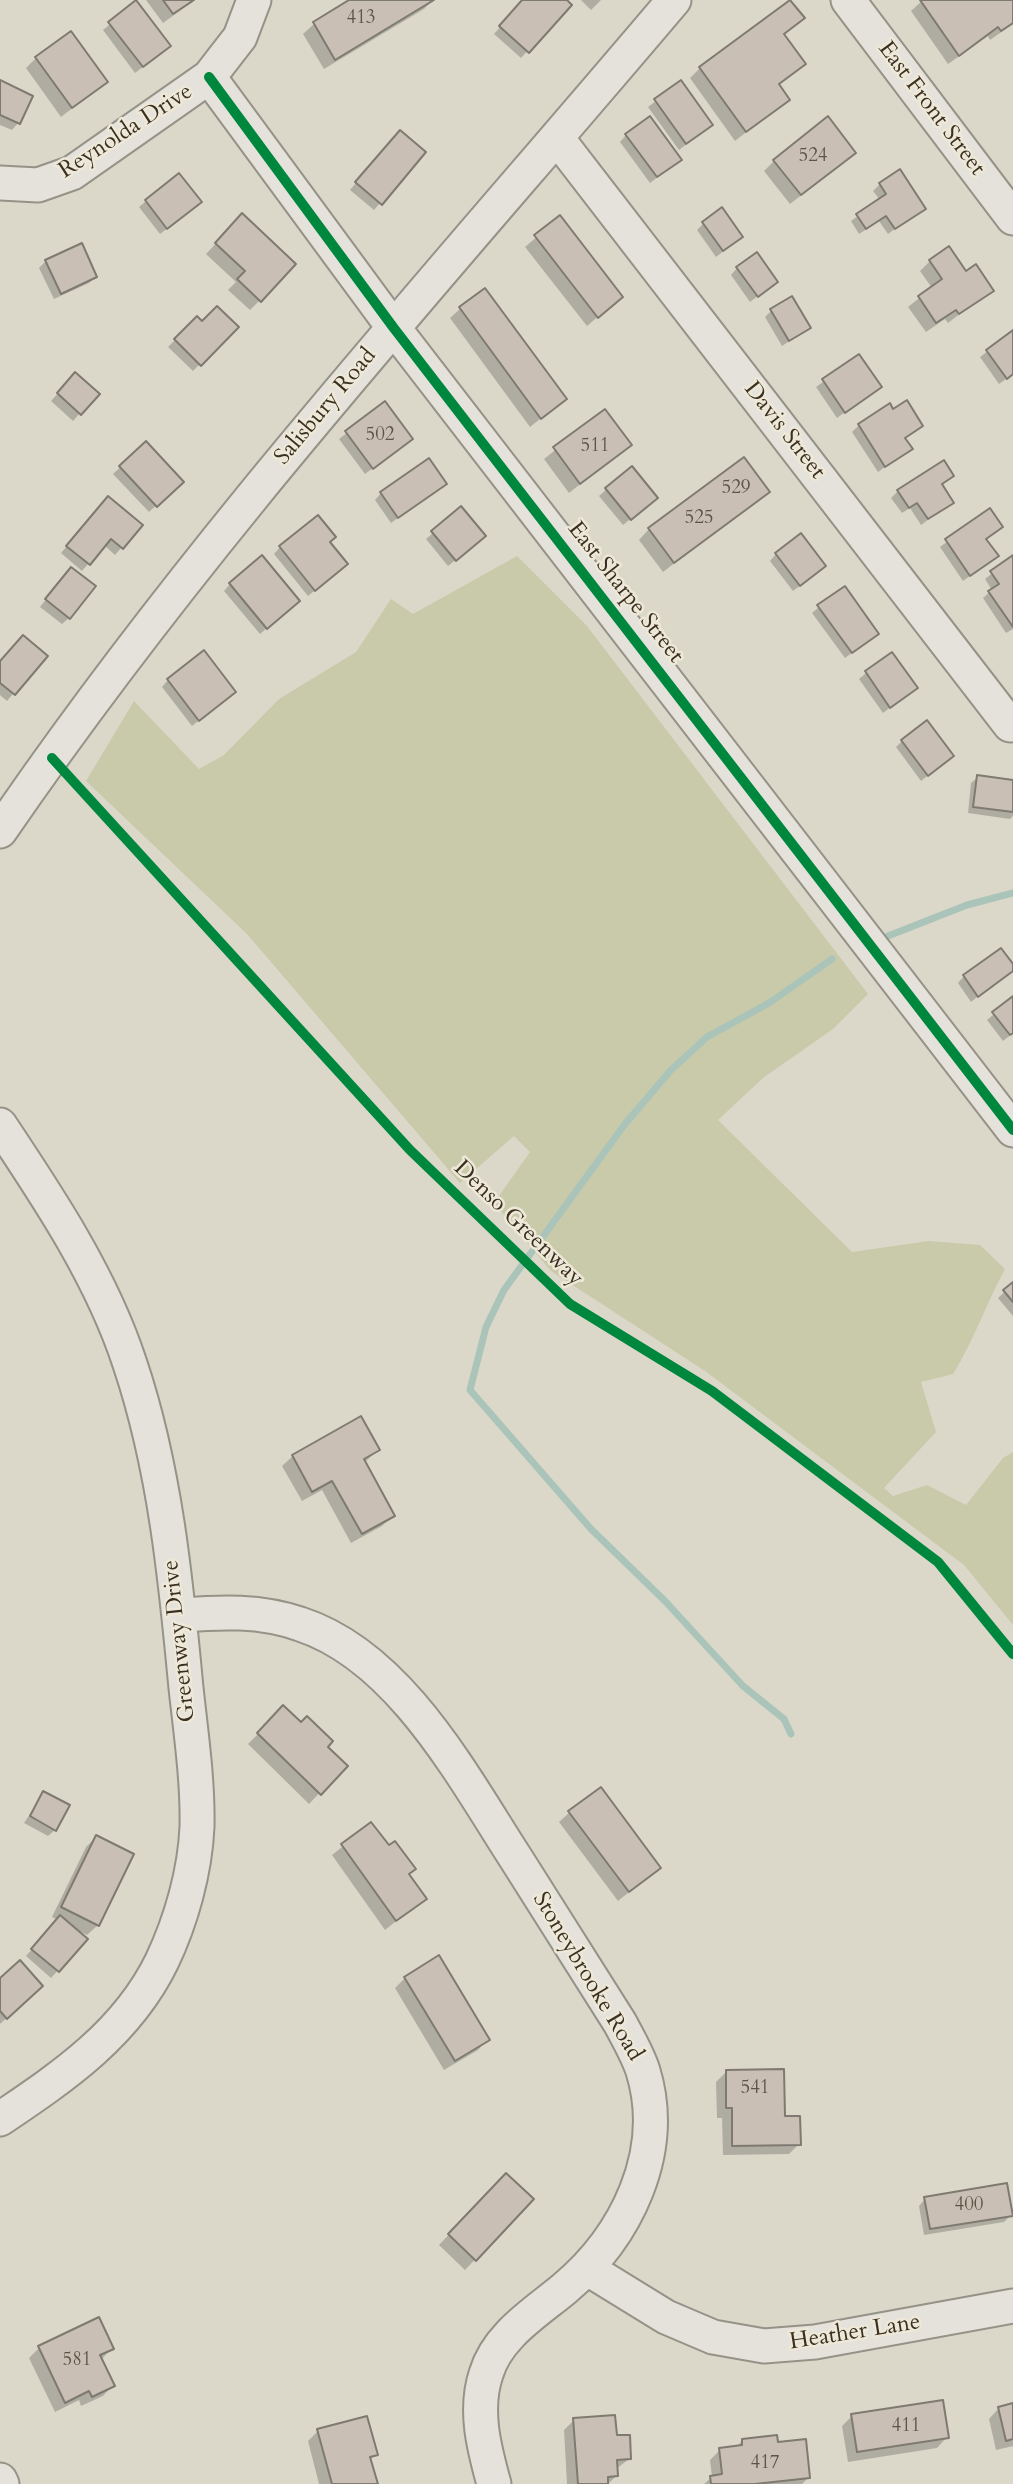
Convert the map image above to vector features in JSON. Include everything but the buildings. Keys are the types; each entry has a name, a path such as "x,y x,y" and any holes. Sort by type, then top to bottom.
{"street":[{"path":"209,77 240,37 254,0"},
{"name":"Salisbury Road","path":"0,831 198,562 393,327 674,0"},
{"name":"East Front Street","path":"848,0 1013,218"},
{"name":"Reynolda Drive","path":"0,183 37,185 72,173 209,77"},
{"name":"East Sharpe Street","path":"209,77 393,327 1013,1130"},
{"name":"Davis Street","path":"557,138 1010,724"},
{"name":"Greenway Drive","path":"0,1125 43,1189 101,1291 130,1364 148,1431 180,1615 197,1828 186,1897 161,1962 123,2020 91,2054 0,2119"},
{"name":"Stoneybrooke Road","path":"180,1615 241,1611 301,1624 364,1659 401,1694 447,1752 621,2023 643,2071 651,2124 643,2177 620,2225 589,2269 518,2326 499,2347 486,2371 481,2395 480,2421 494,2484"},
{"name":"Heather Lane","path":"589,2269 666,2317 713,2337 764,2346 815,2342 1013,2306"}],"green space":[{"path":"517,556 587,626 868,994 833,1029 763,1078 718,1120 852,1252 929,1241 980,1245 1005,1269 953,1374 921,1382 936,1432 884,1488 893,1496 927,1485 966,1505 1003,1458 1013,1452 1013,1625 964,1565 705,1371 551,1271 494,1203 530,1152 514,1136 460,1183 247,934 86,781 134,701 199,769 224,755 279,699 356,652 391,599 413,614"}],"waterway":[{"path":"888,936 967,905 1013,893"},
{"path":"791,1734 784,1719 743,1686 665,1601 591,1529 470,1390 486,1327 504,1290 625,1124 671,1070 707,1037 769,1003 832,959"}],"cycle path":[{"path":"209,77 393,327 1013,1130"},
{"name":"Denso Greenway","path":"52,758 410,1150 570,1304 712,1391 938,1562 1013,1654"}]}
